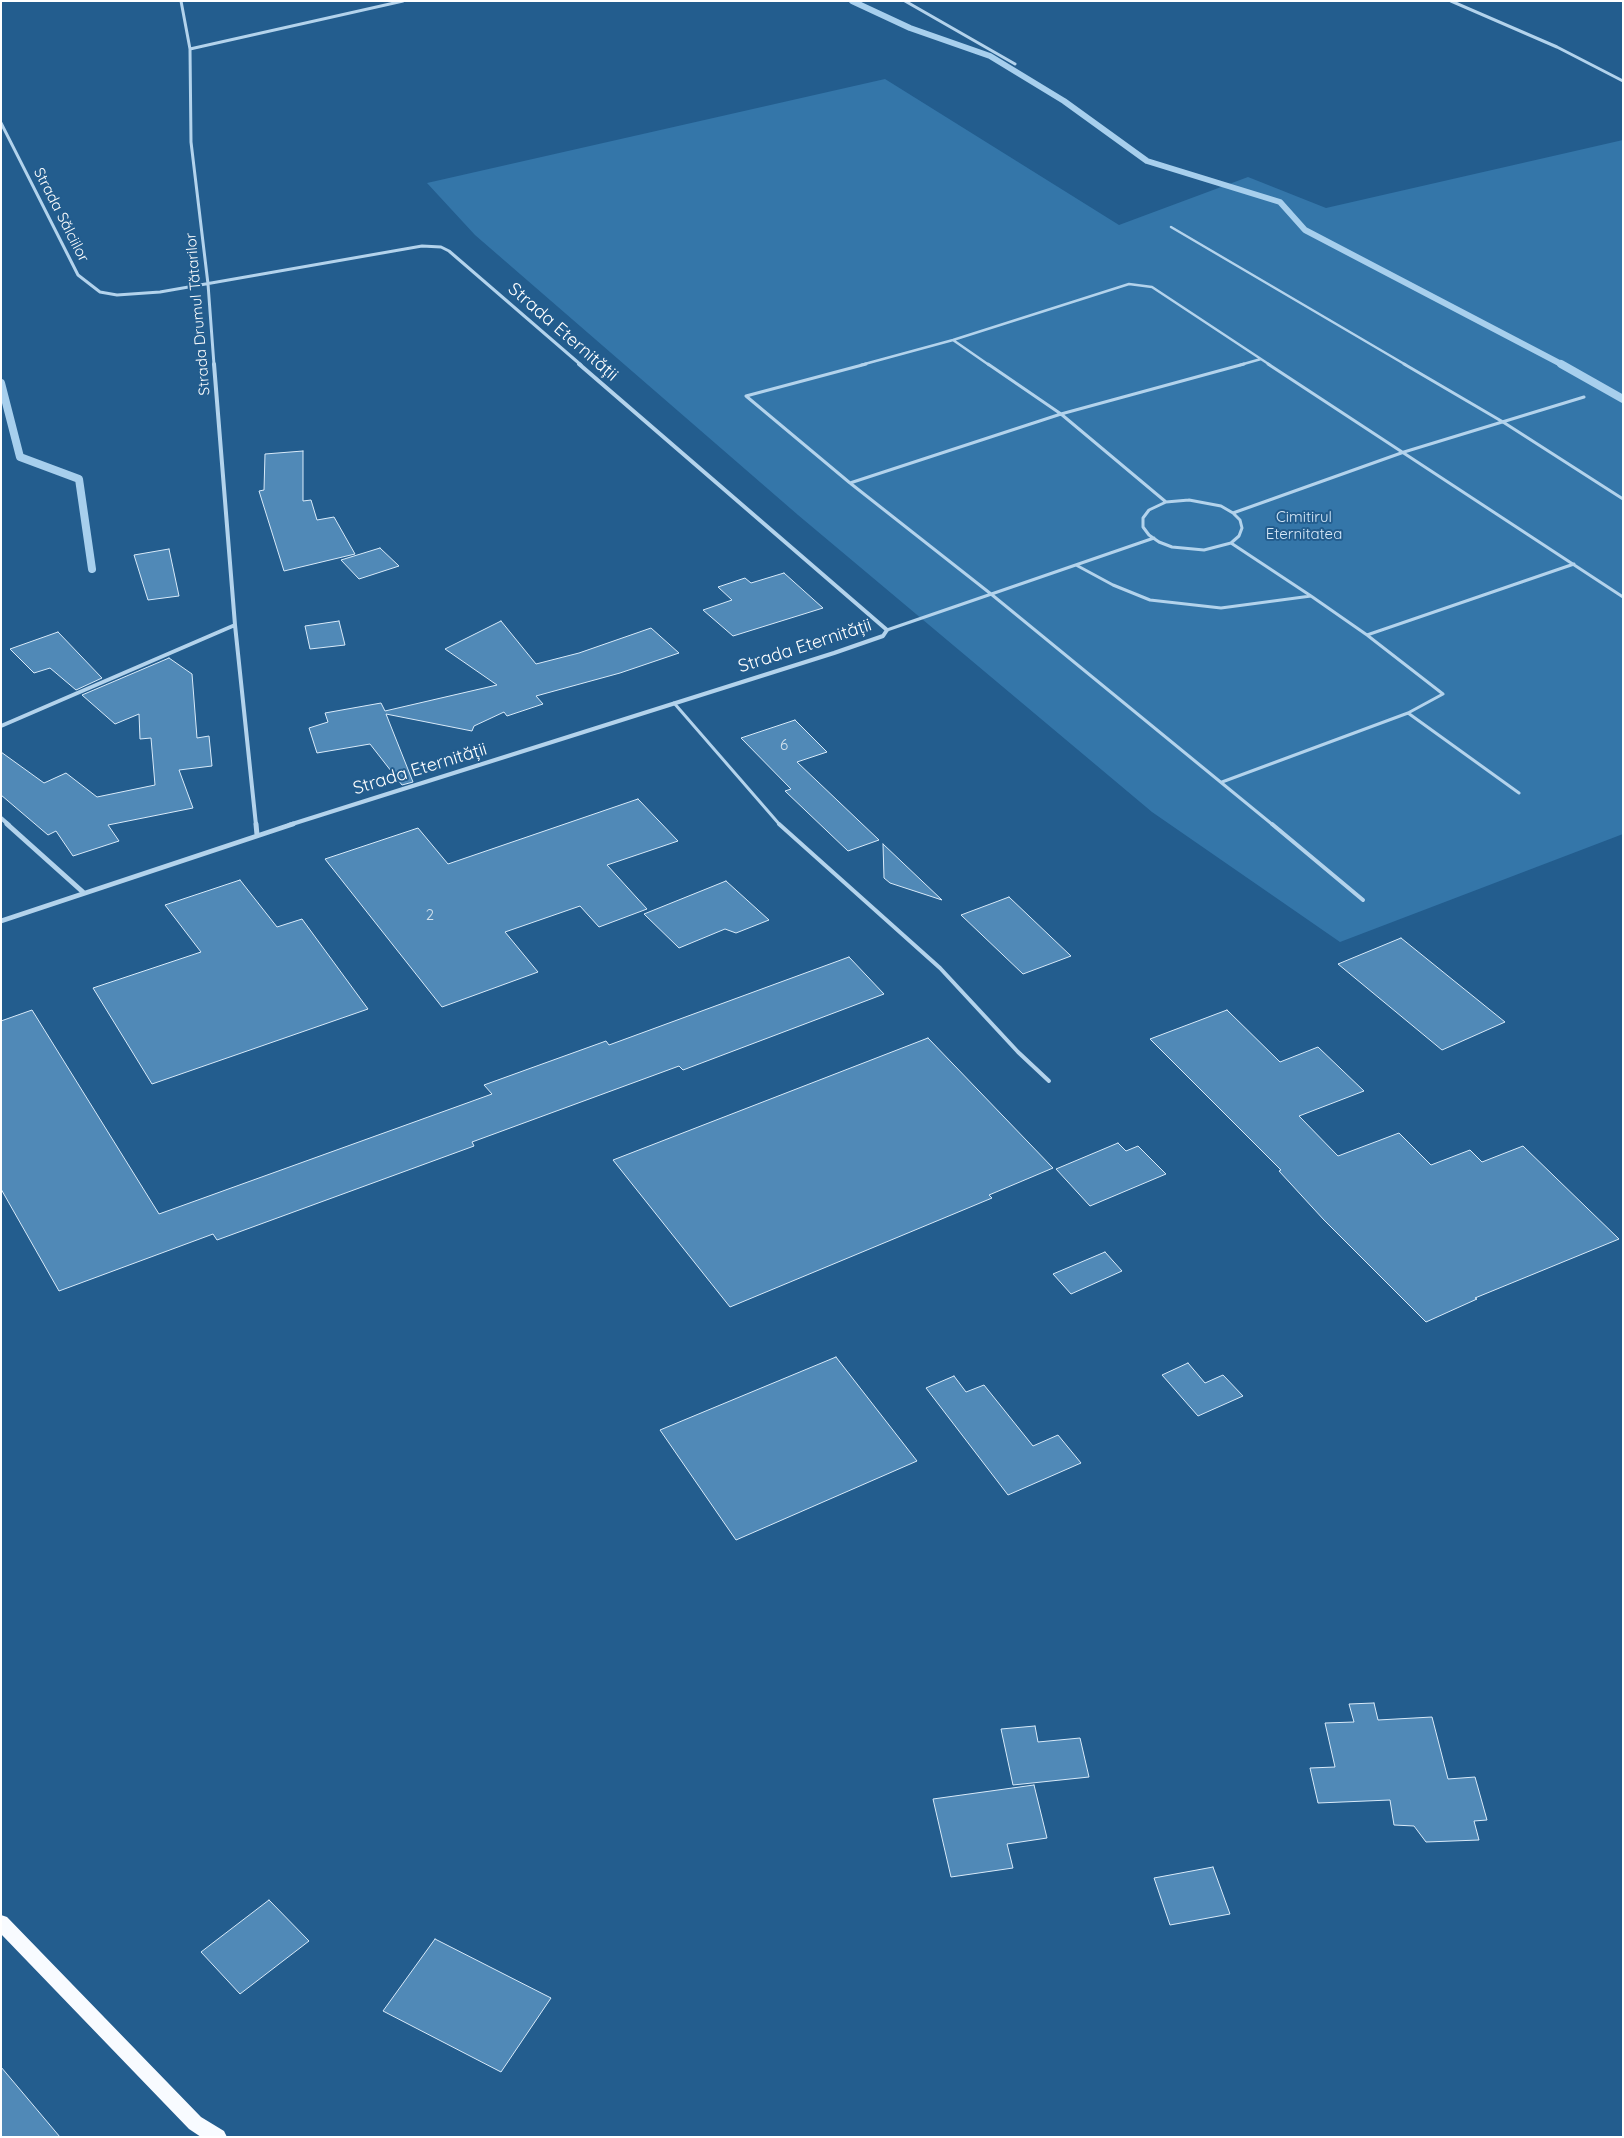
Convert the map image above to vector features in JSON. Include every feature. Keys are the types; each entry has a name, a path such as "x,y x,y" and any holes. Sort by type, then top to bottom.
{"main road":[{"path":"1,1922 195,2123 218,2137"}],"street":[{"name":"Strada Drumul Tătarilor","path":"181,1 190,50 191,142 208,284 235,625 257,834"},
{"path":"190,50 403,1"},
{"path":"905,1 1015,64"},
{"path":"1451,1 1558,47 1623,81"},
{"name":"Strada Sălciilor","path":"1,123 78,275 86,284 100,292 117,295 160,292 208,284"},
{"name":"Strada Eternității","path":"1,920 84,894 257,834 883,636 887,630 449,251 441,247 422,246 208,284"},
{"path":"1,726 235,625"},
{"path":"1,818 84,894"},
{"path":"195,2123 210,2137"}],"lane":[{"path":"1171,228 1502,422 1623,499"},
{"path":"1364,900 1222,782 991,594 850,483 746,396 953,340 1129,284 1152,287 1623,597"},
{"path":"953,340 1060,414 1166,502"},
{"path":"850,483 1060,414 1261,359"},
{"path":"1233,513 1404,452 1584,397"},
{"path":"1189,500 1206,502 1221,506 1233,513 1240,520 1242,528 1239,536 1231,542 1204,550 1172,547 1154,538 1143,527 1143,518 1149,510 1166,502 1189,500"},
{"path":"887,630 1154,538"},
{"path":"1222,782 1408,713 1443,694 1367,635 1231,542"},
{"path":"1367,635 1574,564"},
{"path":"1076,565 1113,585 1150,600 1221,608 1311,596"},
{"path":"674,703 785,830 940,968 1018,1052 1049,1081"},
{"path":"1408,713 1519,793"}],"green space":[{"name":"Cimitirul Eternitatea","path":"885,79 1119,225 1248,177 1326,208 1623,140 1623,834 1340,942 1152,812 798,515 475,235 427,183"}],"building":[{"path":"303,451 303,501 311,500 317,520 334,517 355,554 284,571 259,491 264,490 265,454"},
{"path":"380,548 399,566 359,579 341,560"},
{"path":"169,549 179,596 148,600 134,555"},
{"path":"784,573 823,608 733,636 703,610 732,600 718,587 745,578 751,583"},
{"path":"339,621 345,645 310,649 305,626"},
{"path":"501,621 536,664 579,653 651,628 679,653 620,673 536,696 543,704 507,716 504,712 474,726 472,731 386,714 413,782 402,785 370,744 317,753 309,728 328,722 325,713 381,703 385,711 497,685 445,649"},
{"path":"58,632 102,678 76,690 50,668 34,673 10,649"},
{"path":"169,658 192,674 197,738 209,736 212,766 179,770 193,808 108,825 119,841 73,856 56,831 48,835 1,795 1,752 44,783 66,773 97,797 155,785 151,738 140,739 139,714 115,724 82,695"},
{"path":"795,720 827,752 797,762 879,840 848,851 785,791 791,789 741,738"},
{"path":"638,799 678,841 607,865 647,909 599,927 580,906 505,932 538,972 442,1007 325,859 418,828 448,864"},
{"path":"883,844 942,900 890,883 884,878"},
{"path":"240,880 277,927 302,919 368,1009 152,1084 93,988 201,952 165,905"},
{"path":"726,881 769,920 736,933 725,929 679,948 644,914"},
{"path":"1009,897 1071,956 1023,974 961,915"},
{"path":"1401,938 1505,1022 1442,1050 1338,964"},
{"path":"849,957 884,994 683,1070 679,1066 472,1142 474,1146 217,1240 213,1234 59,1291 1,1189 1,1021 32,1010 159,1214 492,1094 484,1085 606,1041 609,1045"},
{"path":"1227,1010 1280,1062 1318,1047 1364,1091 1299,1116 1338,1156 1399,1133 1431,1165 1470,1150 1482,1162 1523,1146 1619,1239 1475,1298 1477,1299 1426,1322 1324,1220 1279,1171 1281,1170 1150,1039"},
{"path":"928,1038 1053,1168 989,1195 992,1198 730,1307 613,1160"},
{"path":"1118,1143 1126,1151 1138,1146 1166,1174 1090,1206 1056,1169"},
{"path":"1105,1252 1122,1271 1071,1294 1053,1274"},
{"path":"836,1357 917,1461 736,1540 660,1430"},
{"path":"1188,1363 1205,1383 1223,1375 1243,1396 1198,1416 1162,1375"},
{"path":"954,1376 966,1392 984,1385 1033,1446 1058,1435 1081,1463 1008,1495 926,1388"},
{"path":"1374,1703 1378,1720 1432,1717 1448,1779 1475,1777 1487,1820 1474,1821 1479,1840 1426,1842 1414,1826 1394,1825 1390,1800 1318,1803 1310,1768 1335,1767 1325,1723 1354,1722 1349,1704"},
{"path":"1035,1726 1038,1742 1080,1738 1089,1777 1013,1785 1001,1729"},
{"path":"1034,1785 1047,1838 1007,1844 1013,1868 951,1877 933,1799"},
{"path":"1213,1867 1230,1914 1170,1925 1154,1878"},
{"path":"269,1900 309,1941 240,1994 201,1952"},
{"path":"435,1939 551,1998 501,2072 383,2011"},
{"path":"1,2067 60,2137 1,2137"}],"waterway":[{"path":"852,1 910,28 990,56 1064,101 1147,161 1280,202 1305,230 1563,365"},
{"path":"1561,364 1623,399"},
{"path":"1,383 20,457 79,479 92,569"}]}
